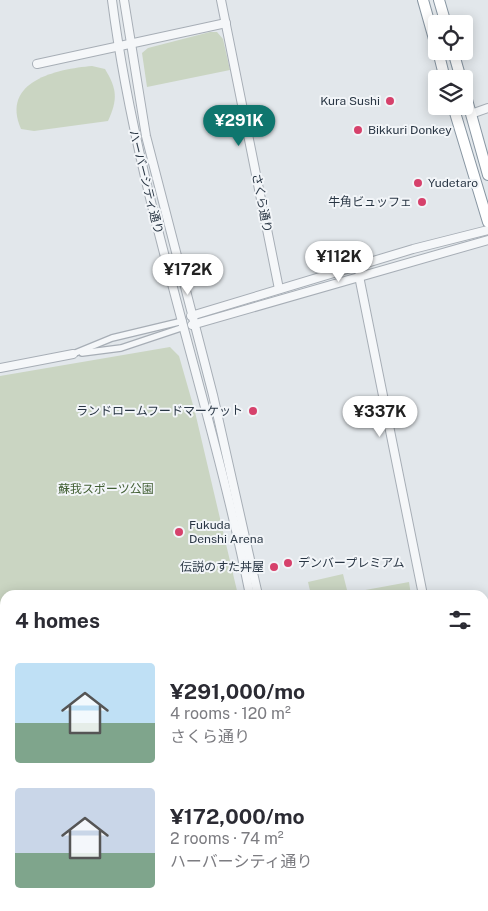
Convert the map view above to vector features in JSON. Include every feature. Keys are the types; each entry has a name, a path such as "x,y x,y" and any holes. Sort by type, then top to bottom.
{"highway":[{"path":"423,0 428,18"},
{"path":"439,0 443,15"},
{"path":"456,115 488,222"},
{"path":"471,115 488,175"}],"street":[{"name":"ハーバーシティ通り","path":"112,0 131,122 219,459 249,590"},
{"name":"ハーバーシティ通り","path":"124,0 146,136 194,315 257,590"},
{"name":"さくら通り","path":"222,0 279,289"},
{"path":"38,64 226,23"},
{"path":"473,113 488,108"},
{"path":"0,368 72,354 115,349 183,324 194,315 413,249 488,230"},
{"path":"72,354 112,338 183,324 195,324 488,240"},
{"path":"359,276 422,590"},
{"path":"112,338 110,345 115,349"}],"green space":[{"path":"210,32 217,32 223,39 230,70 147,87 142,53 148,48"},
{"path":"92,66 105,69 114,88 115,100 108,121 34,131 21,129 17,113 18,99 25,89 36,81 63,70"},
{"name":"蘇我スポーツ公園","path":"170,347 179,356 195,412 237,590 0,590 0,376"},
{"path":"343,574 347,590 310,590 308,582"},
{"path":"409,582 410,590 365,590"}],"place":[{"name":"Kura Sushi","path":"390,101"},
{"name":"Bikkuri Donkey","path":"358,130"},
{"name":"Yudetaro","path":"418,183"},
{"name":"牛角ビュッフェ","path":"422,202"},
{"name":"ランドロームフードマーケット","path":"253,411"},
{"name":"Fukuda Denshi Arena","path":"179,532"},
{"name":"デンバープレミアム","path":"288,563"},
{"name":"伝説のすた丼屋","path":"274,567"}]}
